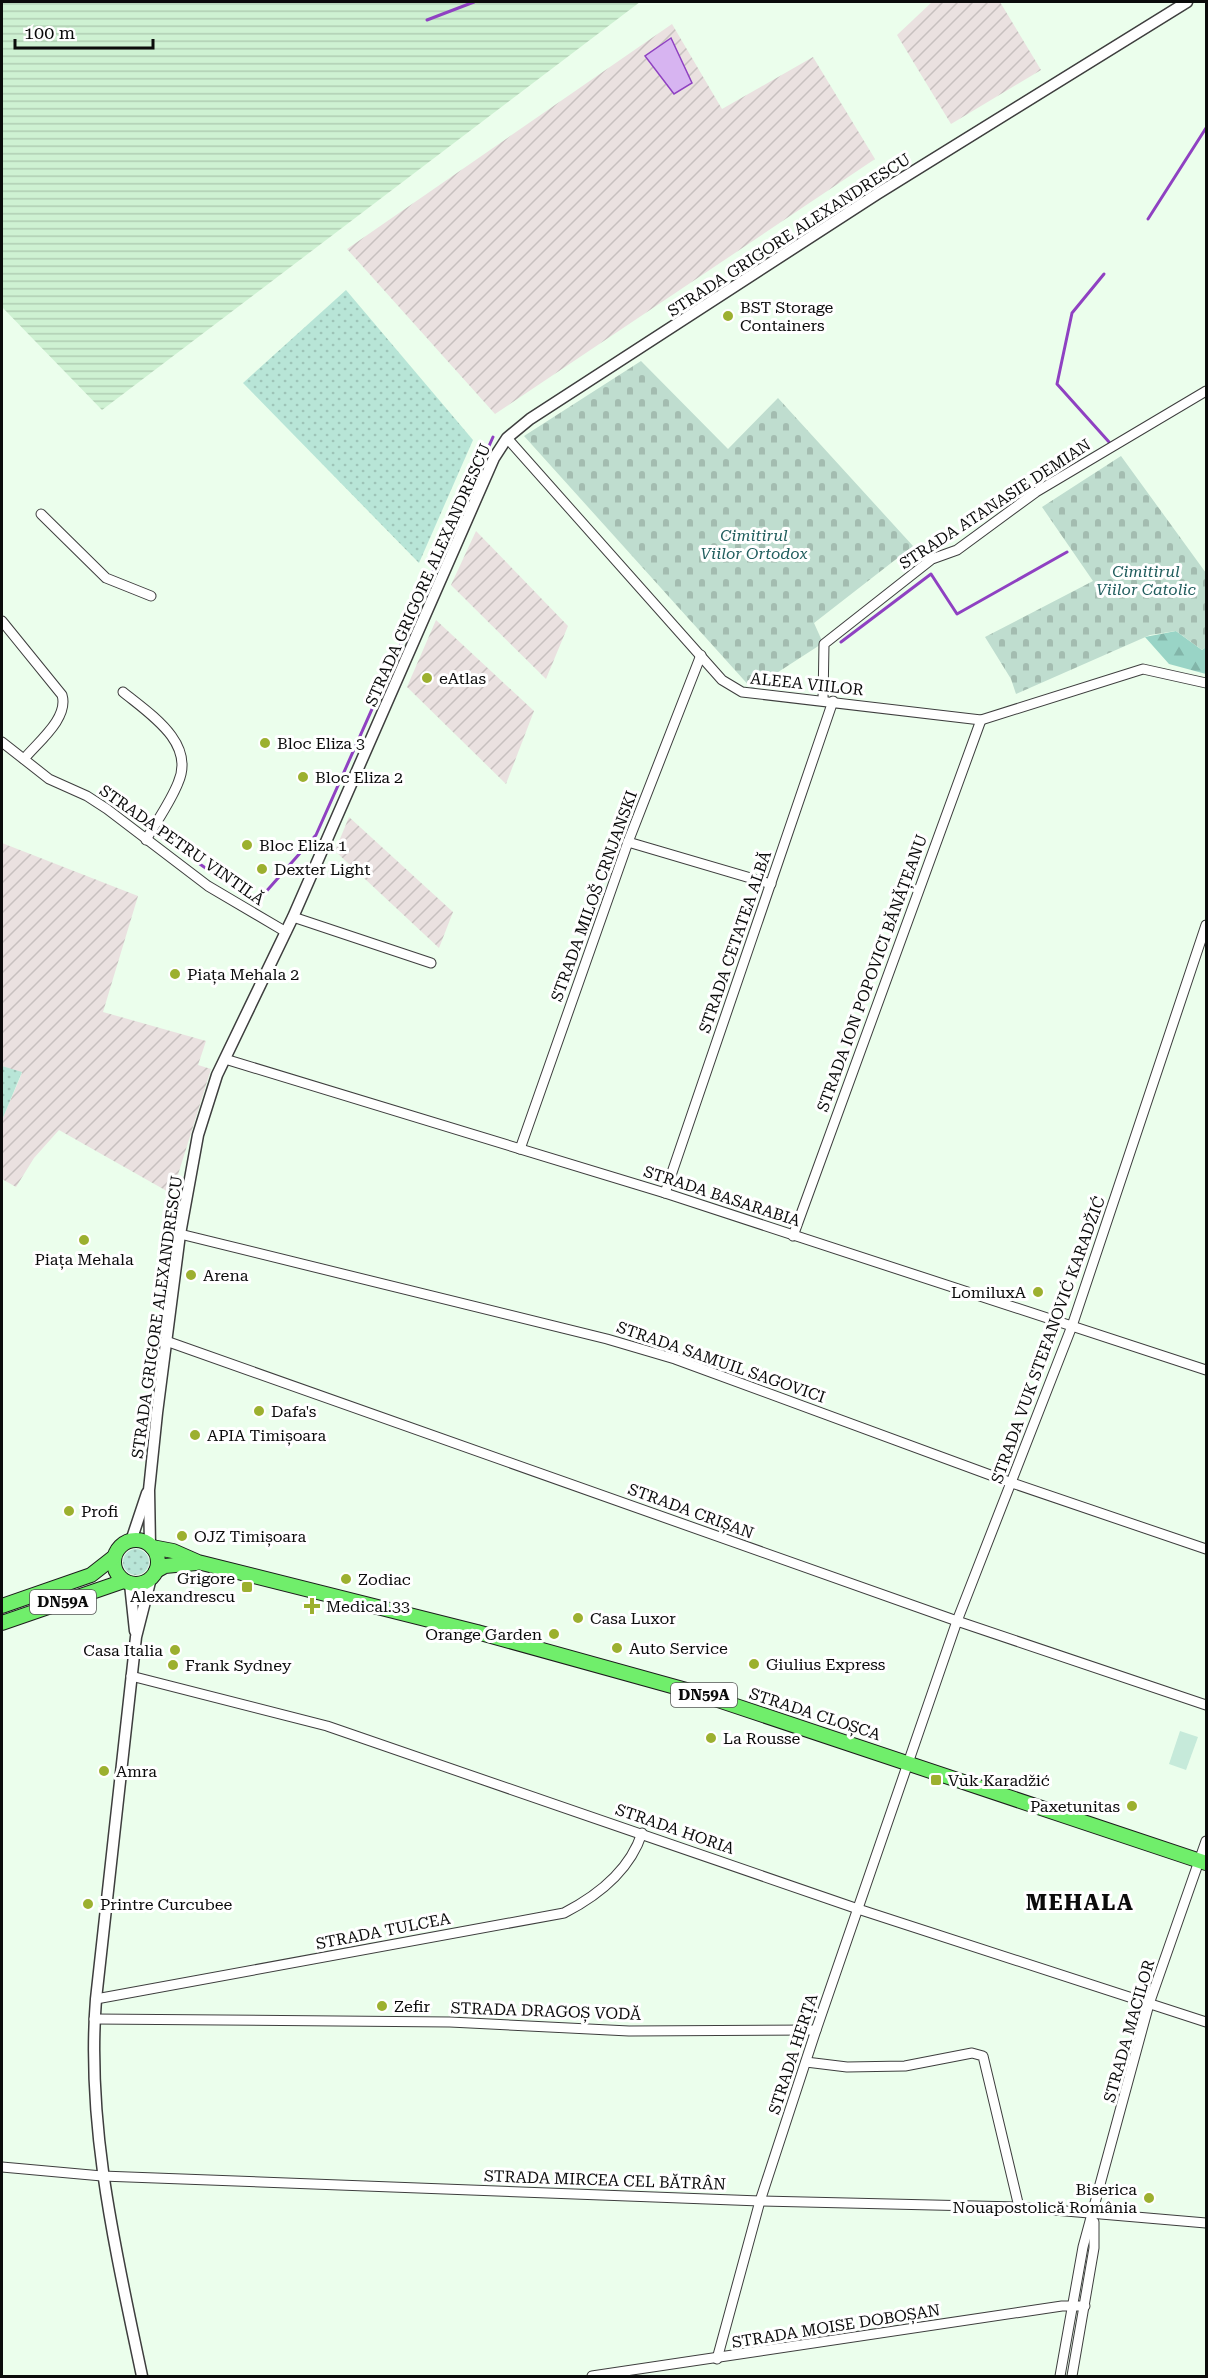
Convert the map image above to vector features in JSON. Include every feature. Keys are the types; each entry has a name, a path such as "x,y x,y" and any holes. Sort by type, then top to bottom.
{"main road":[{"name":"DN59A","path":"2,1606 91,1575 114,1557 121,1546 131,1541 143,1542 151,1546"},
{"name":"STRADA CLOȘCA","path":"151,1546 173,1551 198,1562 455,1627 698,1693 1203,1862"},
{"path":"151,1546 158,1559 154,1575"},
{"path":"114,1557 114,1569 127,1582"},
{"name":"STRADA CLOȘCA","path":"154,1575 165,1566 198,1562"},
{"name":"DN59A","path":"2,1623 127,1582 144,1583 154,1575"}],"street":[{"name":"STRADA GRIGORE ALEXANDRESCU","path":"151,1546 149,1490 166,1341 180,1234 198,1135 225,1059 293,917 494,458 507,438 530,420 867,201 1187,2"},
{"name":"STRADA ATANASIE DEMIAN","path":"828,700 824,644 932,559 957,550 1036,492 1206,391"},
{"name":"ALEEA VIILOR","path":"507,438 722,680 742,692 828,700 981,720 1143,669 1206,683"},
{"path":"41,514 106,578 151,596"},
{"path":"2,621 62,695 65,705 62,715 24,759"},
{"name":"STRADA MILOŠ CRNJANSKI","path":"520,1149 628,842 701,655"},
{"path":"123,692 173,738 181,750 183,765 178,784 146,840"},
{"name":"STRADA CETATEA ALBĂ","path":"665,1193 771,884 828,700"},
{"name":"STRADA ION POPOVICI BĂNĂȚEANU","path":"793,1236 981,720"},
{"name":"STRADA PETRU VINTILĂ","path":"2,742 49,779 107,808 208,886 286,932"},
{"path":"628,842 771,884"},
{"path":"293,917 431,963"},
{"name":"STRADA VUK STEFANOVIĆ KARADŽIĆ","path":"910,1763 957,1622 1072,1326 1206,925"},
{"name":"STRADA BASARABIA","path":"225,1059 665,1193 1206,1370"},
{"name":"STRADA SAMUIL SAGOVICI","path":"180,1234 607,1338 675,1359 1012,1483 1206,1549"},
{"name":"STRADA CRIȘAN","path":"166,1341 957,1622 1206,1705"},
{"name":"STRADA GRIGORE ALEXANDRESCU","path":"131,1541 149,1490"},
{"path":"142,2376 102,2175 94,2090 94,2019 136,1637 154,1575"},
{"path":"127,1582 136,1637"},
{"name":"STRADA HORIA","path":"132,1676 327,1726 858,1909 1206,2022"},
{"name":"STRADA HERȚA","path":"717,2359 760,2201 816,2030 910,1763"},
{"name":"STRADA TULCEA","path":"96,1999 564,1912 586,1902 621,1870 637,1849 642,1833"},
{"name":"STRADA MACILOR","path":"1060,2376 1083,2247 1149,2004 1203,1862 1206,1841"},
{"name":"STRADA DRAGOȘ VODĂ","path":"94,2019 450,2022 629,2031 816,2030"},
{"path":"806,2062 847,2067 905,2066 972,2053 983,2056 1019,2207"},
{"name":"STRADA MIRCEA CEL BĂTRÂN","path":"2,2167 102,2175 760,2201 1019,2207 1206,2223"},
{"name":"STRADA MACILOR","path":"1072,2376 1094,2248 1094,2212"},
{"name":"STRADA MOISE DOBOȘAN","path":"592,2376 1073,2305 1085,2306"}],"shaded area":[{"path":"932,2 1000,2 1041,70 951,124 897,35"},
{"path":"672,24 722,109 813,57 875,159 495,414 347,249"},
{"path":"671,38 692,83 674,94 645,56"},
{"path":"346,290 473,440 419,563 243,383"},
{"path":"476,531 568,626 546,679 451,585"},
{"path":"436,620 534,711 506,784 407,687"},
{"path":"349,817 453,912 439,948 335,851"},
{"path":"2,843 138,896 103,1012 206,1041 198,1065 211,1069 172,1194 59,1130 34,1158 16,1187 2,1179 2,1120 22,1073 2,1066"},
{"path":"2,1066 22,1072 2,1120"},
{"path":"136,1549 145,1553 149,1562 145,1571 136,1575 127,1571 123,1562 127,1553"}],"green space":[{"path":"2,2 640,2 102,410 2,307"},
{"name":"Cimitirul Viilor Ortodox","path":"641,361 728,449 778,398 913,546 814,623 823,643 752,689 524,436"},
{"name":"Cimitirul Viilor Catolic","path":"1121,456 1206,573 1206,647 1202,650 1176,631 1150,635 1016,694 1011,679 985,637 1093,581 1042,507"},
{"path":"1176,631 1202,650 1206,647 1206,674 1169,664 1145,637"},
{"path":"1180,1731 1198,1737 1186,1770 1169,1764"}],"waterway":[{"path":"427,20 474,2"},
{"path":"1148,219 1206,128"},
{"path":"1104,274 1072,313 1057,384 1109,442"},
{"path":"158,835 256,903 316,835 493,437"},
{"path":"841,642 931,574 957,614 1067,552"}],"place":[{"name":"BST Storage Containers","path":"728,316"},
{"name":"eAtlas","path":"427,678"},
{"name":"Bloc Eliza 3","path":"265,743"},
{"name":"Bloc Eliza 2","path":"303,777"},
{"name":"Bloc Eliza 1","path":"247,845"},
{"name":"Dexter Light","path":"262,869"},
{"name":"Piața Mehala 2","path":"175,974"},
{"name":"Piața Mehala","path":"84,1240"},
{"name":"Arena","path":"191,1275"},
{"name":"LomiluxA","path":"1038,1292"},
{"name":"Dafa's","path":"259,1411"},
{"name":"APIA Timișoara","path":"195,1435"},
{"name":"Profi","path":"69,1511"},
{"name":"OJZ Timișoara","path":"182,1536"},
{"name":"Zodiac","path":"346,1579"},
{"name":"Grigore Alexandrescu","path":"247,1587"},
{"name":"Medical.33","path":"312,1606"},
{"name":"Casa Luxor","path":"578,1618"},
{"name":"Orange Garden","path":"554,1634"},
{"name":"Auto Service","path":"617,1648"},
{"name":"Casa Italia","path":"175,1650"},
{"name":"Giulius Express","path":"754,1664"},
{"name":"Frank Sydney","path":"173,1665"},
{"name":"La Rousse","path":"711,1738"},
{"name":"Amra","path":"104,1771"},
{"name":"Vuk Karadžić","path":"936,1780"},
{"name":"Paxetunitas","path":"1132,1806"},
{"name":"Printre Curcubee","path":"88,1904"},
{"name":"Zefir","path":"382,2006"},
{"name":"Biserica Nouapostolică România","path":"1149,2198"}],"district":[{"name":"MEHALA","path":"1080,1902"}]}
